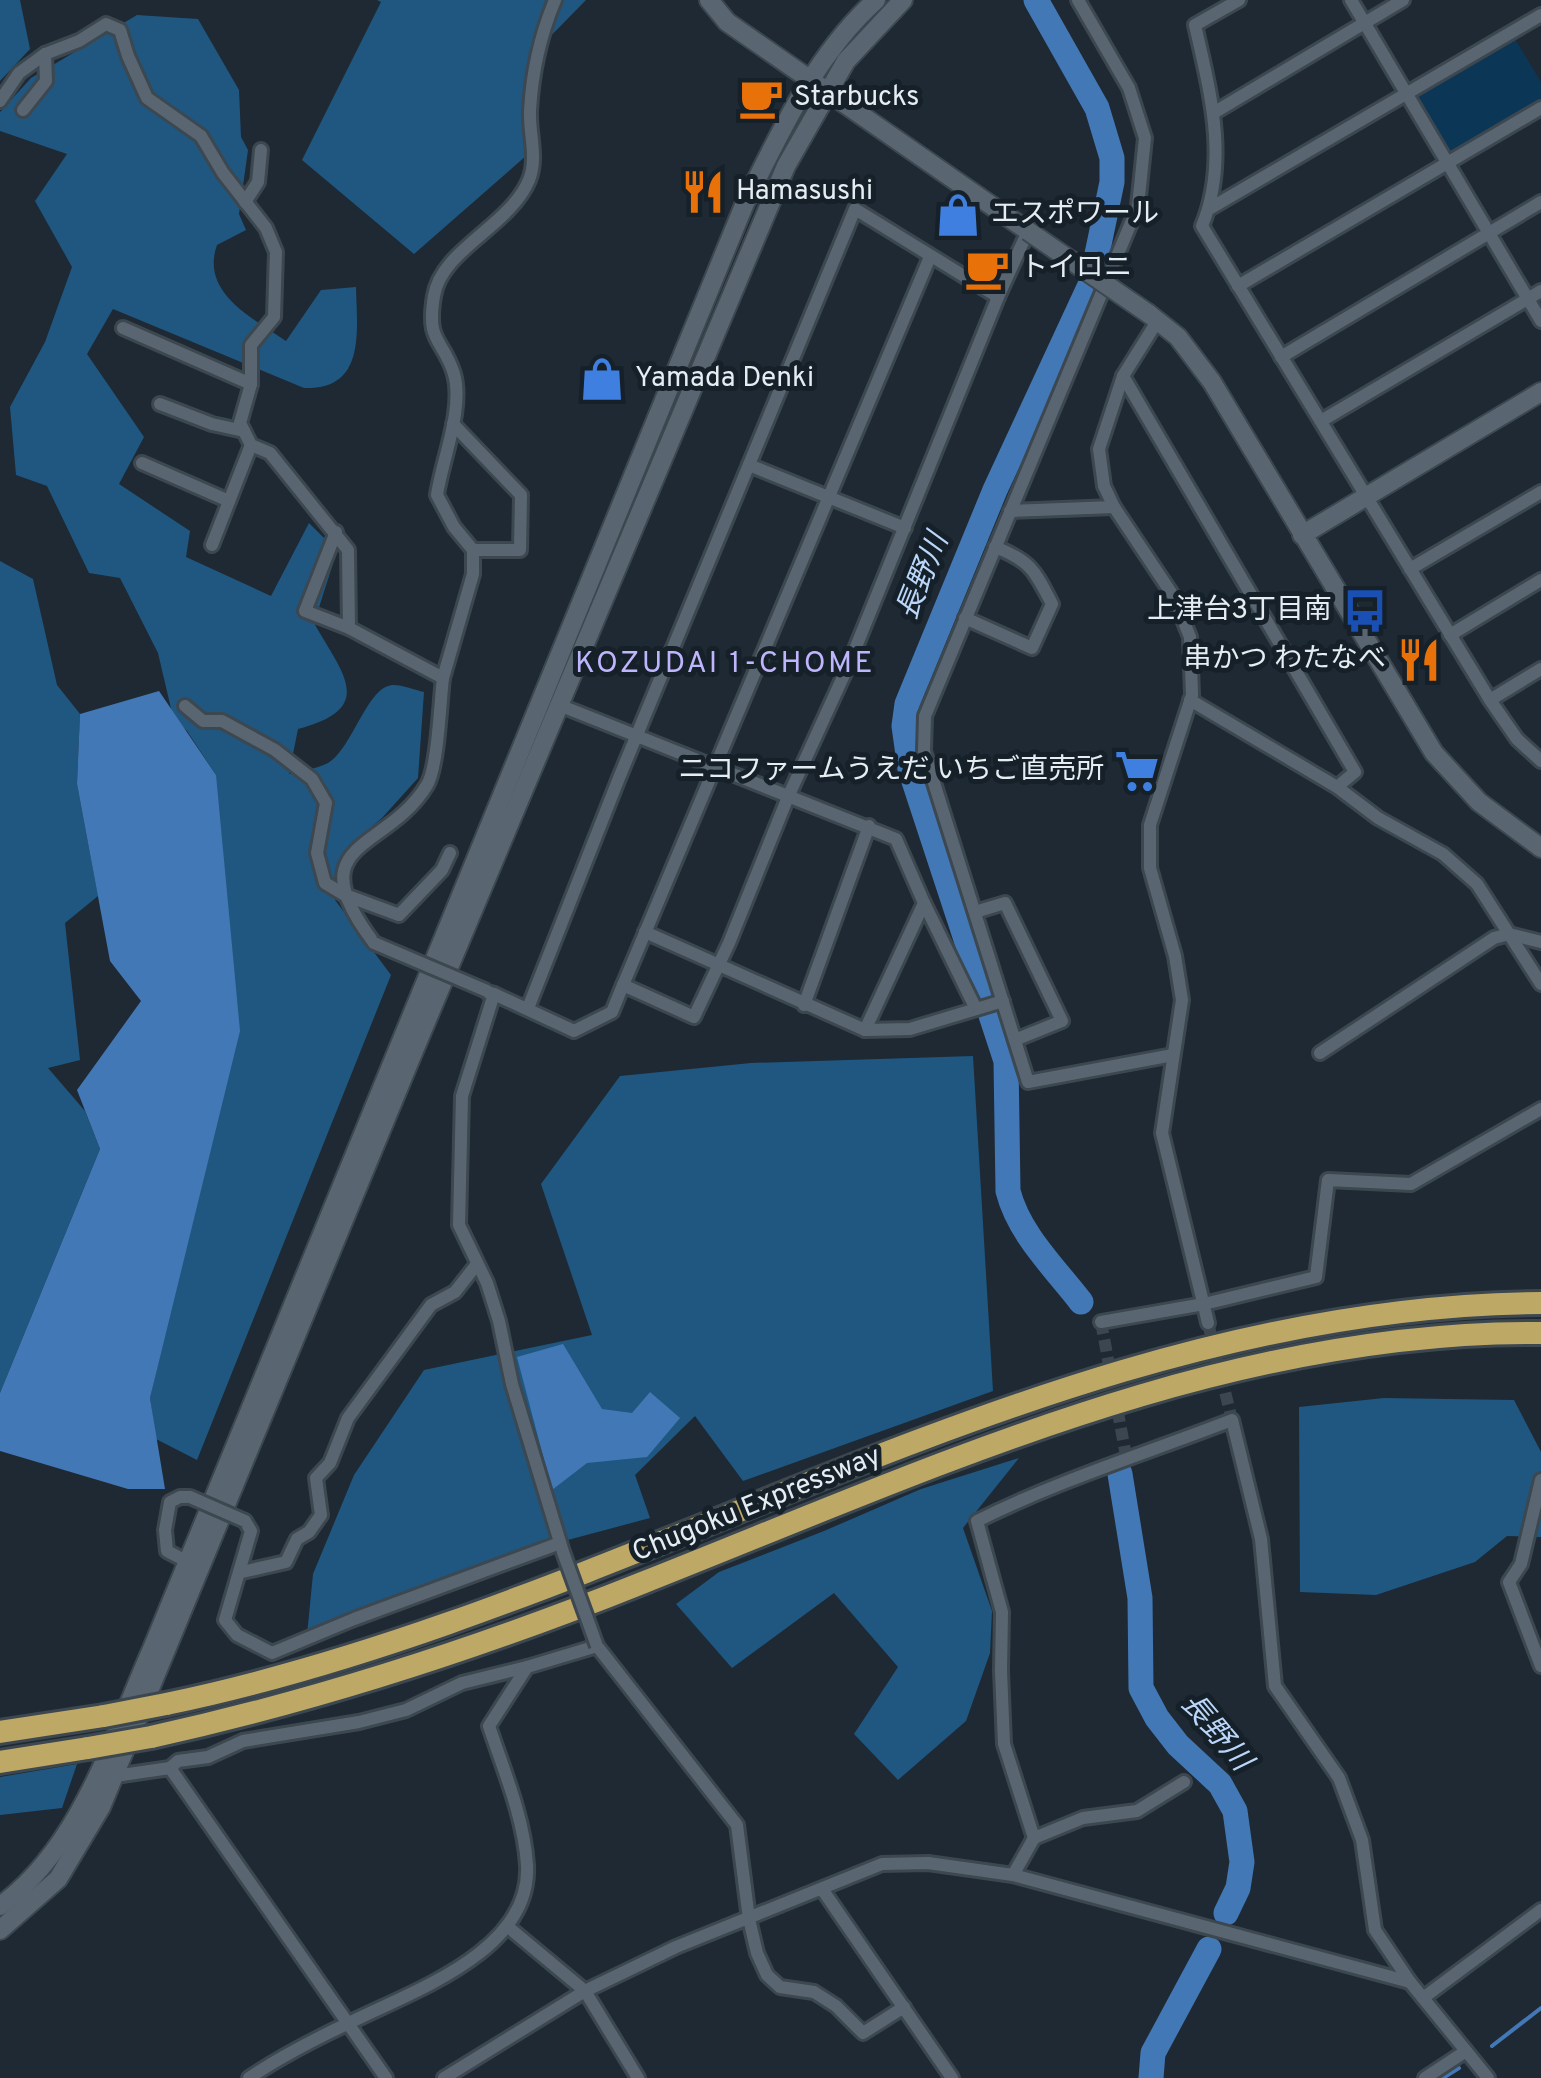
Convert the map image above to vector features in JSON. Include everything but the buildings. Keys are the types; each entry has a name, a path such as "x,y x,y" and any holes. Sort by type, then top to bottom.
{"highway":[{"name":"Chugoku Expressway","path":"0,1732 166,1704 280,1677 459,1622 948,1430 1121,1371 1206,1347 1342,1320 1456,1307 1541,1303"},
{"name":"Chugoku Expressway","path":"0,1762 151,1737 307,1700 469,1648 958,1457 1133,1398 1303,1356 1380,1343 1456,1335 1541,1333"}],"street":[{"path":"556,0 532,72 530,177 508,214 438,278 431,331 454,375 453,424 438,496 454,527 473,550 473,574 443,678 428,784 400,816 356,848 343,882 350,910 374,943 574,1031 612,1012 930,257"},
{"path":"710,0 727,22 809,82 1178,337 1200,364 1419,732 1446,769 1498,818 1541,848"},
{"path":"0,1906 43,1865 70,1828 152,1649 745,203 791,109 858,16 876,0"},
{"path":"0,1930 58,1879 89,1830 115,1776 786,166 846,62 904,0"},
{"path":"1078,0 1129,88 1146,138 1138,206 925,716 924,751 1028,1082 1173,1055"},
{"path":"1239,0 1195,26 1215,112 1216,150 1209,209 1202,226 1490,700 1517,739 1541,761"},
{"path":"1351,0 1541,321"},
{"path":"1215,112 1403,0"},
{"path":"1209,209 1541,15"},
{"path":"0,101 19,74 46,54 79,41 106,24 120,30 147,98 201,136 223,174 266,228 276,252 274,317 251,345 251,384 240,423 251,445 270,453 348,550 349,628"},
{"path":"23,110 46,81 46,54"},
{"path":"1238,286 1541,108"},
{"path":"246,202 258,182 261,150"},
{"path":"1282,356 1541,202"},
{"path":"528,1008 619,778 856,209 998,297"},
{"path":"623,985 694,1017 849,664 1028,231"},
{"path":"1320,421 1541,291"},
{"path":"1153,317 1123,376 1098,449 1104,486 1114,507 1174,597 1190,636 1190,700 1150,825 1150,868 1182,1000 1162,1133 1208,1323"},
{"path":"122,328 251,384"},
{"path":"1123,376 1354,772 1338,787"},
{"path":"1302,535 1541,392"},
{"path":"160,404 212,424 244,431"},
{"path":"453,424 521,495 520,550 473,550"},
{"path":"212,545 251,445"},
{"path":"142,464 229,502"},
{"path":"749,465 905,528"},
{"path":"1410,569 1541,492"},
{"path":"1010,512 1114,507"},
{"path":"336,532 306,612 349,628 443,678"},
{"path":"965,618 1032,648 1052,604 1024,558 995,547"},
{"path":"1450,634 1541,580"},
{"path":"1490,700 1541,669"},
{"path":"1190,700 1338,787 1378,818 1443,854 1476,884 1541,984"},
{"path":"559,705 896,838 976,1009"},
{"path":"186,706 204,720 222,722 275,750 312,779 326,803 316,853 326,883 344,895 398,915 442,870 450,853"},
{"path":"804,1005 870,826"},
{"path":"865,1030 924,902"},
{"path":"975,912 1005,902 1062,1022 1014,1040"},
{"path":"644,932 865,1030 910,1029 1002,1001"},
{"path":"1320,1053 1494,938 1509,934 1541,942"},
{"path":"490,993 462,1096 459,1225 499,1321 512,1384 561,1548 597,1646 737,1825 749,1919 767,1975 780,1987 814,1992 864,2032 904,2007"},
{"path":"1101,1322 1204,1304 1316,1277 1328,1180 1411,1184 1541,1108"},
{"path":"242,1572 286,1562 297,1539 310,1532 321,1515 316,1478 330,1463 348,1418 431,1305 454,1292 478,1264"},
{"path":"1034,1838 1004,1744 1002,1612 977,1521 1036,1491 1128,1461 1232,1420 1261,1540 1275,1686 1339,1778 1362,1840 1374,1930 1422,1998 1488,2078"},
{"path":"1541,1480 1521,1564 1509,1582 1541,1666"},
{"path":"188,1562 167,1551 165,1530 170,1502 190,1497 245,1521 252,1531 243,1550 242,1572 225,1620 237,1635 272,1653 354,1619 561,1548"},
{"path":"115,1776 170,1768 178,1761 208,1757 243,1741 360,1722 406,1710 462,1683 597,1646"},
{"path":"249,2078 348,2023 456,1971 507,1926 522,1896 528,1869 521,1822 489,1726 527,1667"},
{"path":"170,1768 386,2078"},
{"path":"1013,1875 1034,1838 1083,1818 1137,1810 1184,1782"},
{"path":"444,2078 585,1991 676,1947 882,1864 928,1863 1013,1875 1410,1982"},
{"path":"822,1889 952,2078"},
{"path":"1422,1998 1541,1910"},
{"path":"507,1926 585,1991 638,2078"},
{"path":"1425,2078 1466,2052"}],"shaded area":[{"path":"0,0 20,0 30,49 0,81"},
{"path":"377,0 586,0 535,52 527,155 414,254 302,160 381,2"},
{"path":"137,15 198,19 239,90 241,137 248,150 239,214 246,230 217,245 216,277 223,290 245,313 286,341 321,290 356,287 357,322 354,355 348,369 324,386 304,388 113,309 87,354 144,437 119,484 190,531 186,557 271,596 309,523 337,551 314,623 342,673 346,699 338,711 298,729 289,774 324,765 337,755 384,688 397,685 424,692 418,778 382,818 347,848 335,900 391,975 197,1460 156,1439 150,1398 185,1248 216,775 173,717 158,653 120,578 89,573 47,486 16,475 10,407 45,342 72,267 35,201 67,154 0,131 0,112 31,78"},
{"path":"1514,37 1541,82 1541,103 1447,157 1411,95"},
{"path":"0,561 33,579 57,685 80,714 77,784 98,896 65,923 80,1060 48,1068 85,1111 100,1149 0,1393"},
{"path":"159,691 216,775 240,1031 150,1398 165,1489 128,1489 0,1451 0,1393 100,1149 77,1090 141,1001 110,961 77,784 80,714"},
{"path":"973,1056 993,1391 743,1481 695,1416 635,1475 650,1518 482,1563 307,1635 313,1574 354,1475 424,1370 592,1335 541,1184 620,1076 751,1063"},
{"path":"563,1344 602,1409 632,1413 650,1392 680,1418 647,1457 587,1463 552,1490 517,1357"},
{"path":"1384,1398 1514,1400 1541,1452 1541,1537 1507,1536 1475,1562 1376,1595 1300,1592 1299,1407"},
{"path":"1019,1458 963,1528 992,1611 990,1653 966,1721 898,1780 854,1734 898,1667 834,1593 732,1668 676,1604 719,1572 921,1489"},
{"path":"77,1764 62,1808 0,1815 0,1777"}],"waterway":[{"name":"長野川","path":"1036,0 1097,108 1112,158 1112,182 1091,283 995,490 907,704 904,726 910,769 1006,1061 1008,1191 1029,1236 1081,1302"},
{"name":"長野川","path":"1120,1474 1140,1598 1141,1688 1157,1718 1178,1745 1220,1784 1235,1811 1242,1862 1238,1888 1226,1913"},
{"name":"長野川","path":"1151,2078 1153,2053 1209,1949"},
{"path":"1492,2046 1541,2008"},
{"path":"1443,2078 1459,2068"}],"tunnel":[{"path":"1101,1322 1127,1461"},
{"path":"1208,1323 1232,1420"}],"place":[{"name":"Starbucks","path":"761,98"},
{"name":"Hamasushi","path":"703,192"},
{"name":"エスポワール","path":"958,215"},
{"name":"トイロニ","path":"987,269"},
{"name":"Yamada Denki","path":"602,379"},
{"name":"上津台3丁目南","path":"1365,611"},
{"name":"串かつ わたなべ","path":"1419,660"},
{"name":"ニコファームうえだ いちご直売所","path":"1137,771"}],"district":[{"name":"KOZUDAI 1-CHOME","path":"725,664"}]}
